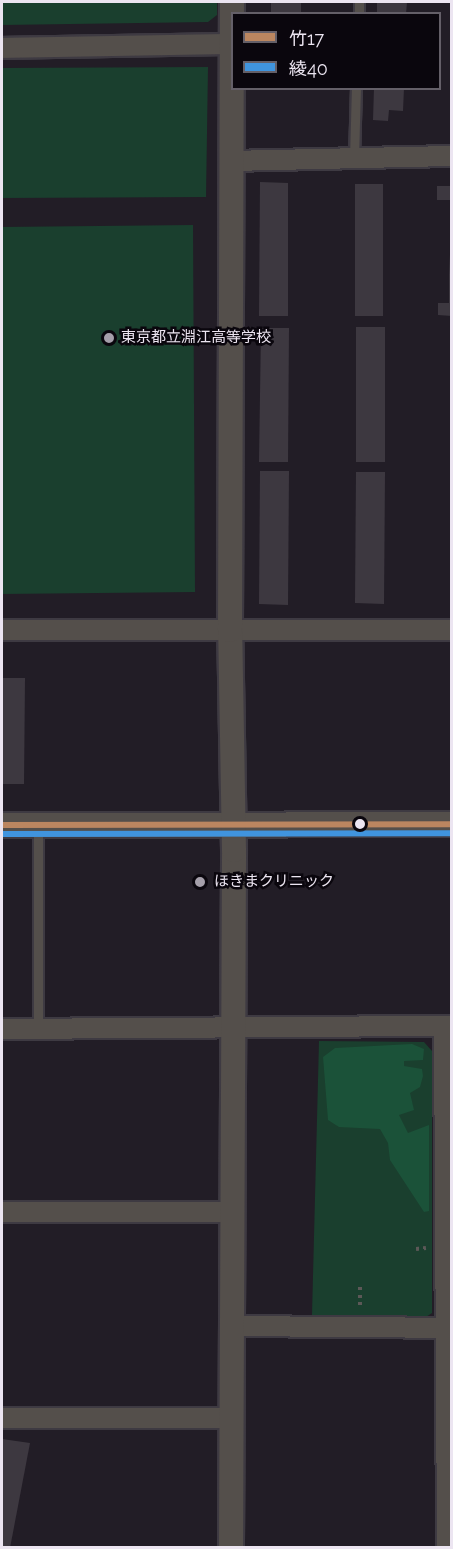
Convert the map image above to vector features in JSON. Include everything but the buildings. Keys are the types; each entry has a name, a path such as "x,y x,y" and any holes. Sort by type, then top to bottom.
{"street":[{"path":"2,48 231,44"},
{"path":"231,90 230,630 233,825 233,1212 231,1548"},
{"path":"230,161 452,156"},
{"path":"2,630 452,630"},
{"path":"2,825 452,824"},
{"path":"2,1029 448,1026 447,1548"},
{"path":"2,1212 233,1212"},
{"path":"232,1326 449,1328"},
{"path":"2,1418 232,1418"}],"lane":[{"path":"354,158 356,90"},
{"path":"38,825 38,1029"}],"green space":[{"path":"2,2 217,2 217,15 208,22 2,25"},
{"path":"208,67 206,197 2,198 2,68"},
{"path":"193,225 195,592 2,594 2,227"},
{"path":"319,1041 424,1042 432,1051 432,1313 426,1317 312,1315"},
{"path":"412,1044 424,1049 423,1060 404,1061 404,1066 422,1069 423,1076 420,1087 410,1093 414,1110 399,1115 408,1133 429,1125 429,1211 424,1212 390,1160 388,1143 380,1129 339,1127 328,1120 323,1057 335,1048"}],"transit line":[{"name":"竹17","path":"2,825 452,824"},
{"name":"綾40","path":"2,834 452,833"}],"place":[{"name":"東京都立淵江高等学校","path":"109,338"},
{"name":"ほきまクリニック","path":"200,882"}]}
